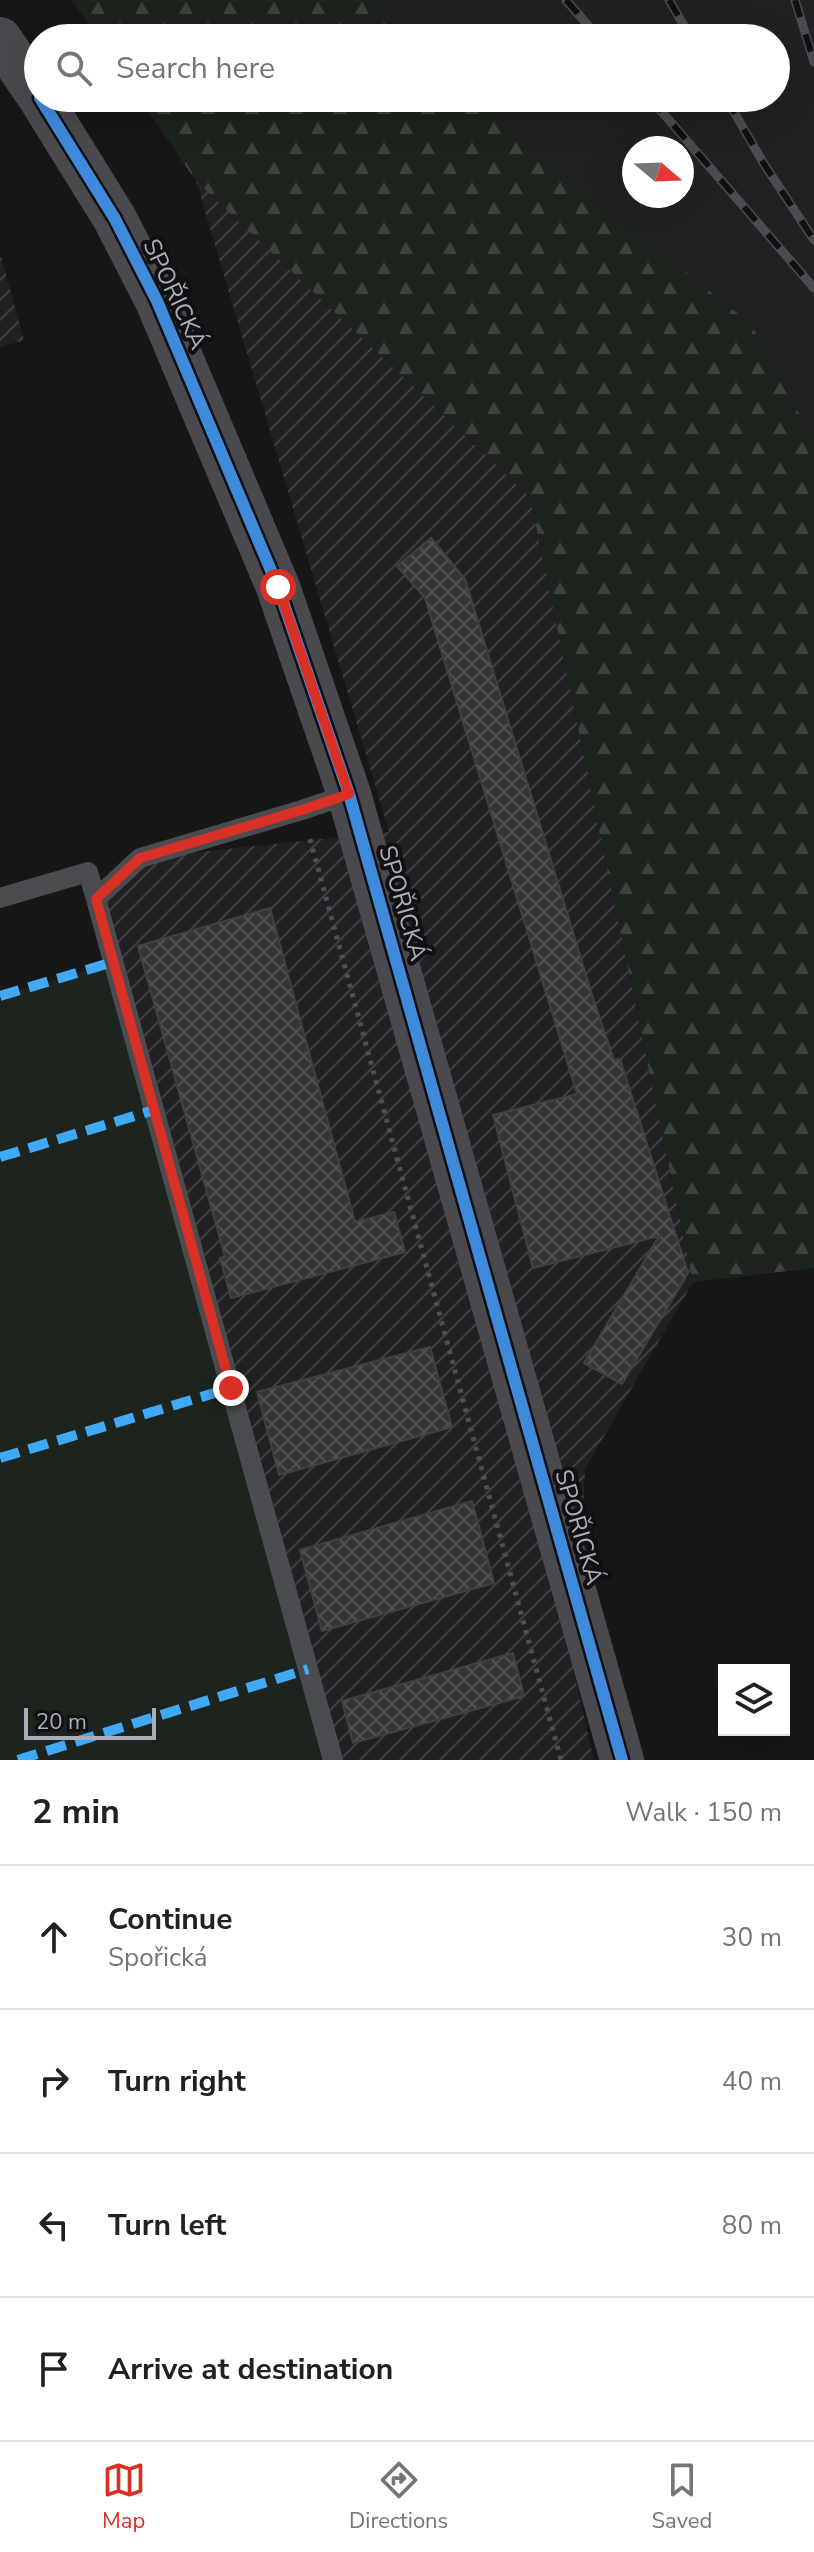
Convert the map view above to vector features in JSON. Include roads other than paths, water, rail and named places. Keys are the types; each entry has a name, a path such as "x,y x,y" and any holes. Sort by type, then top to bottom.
{"street":[{"name":"SPOŘICKÁ","path":"0,39 24,74"},
{"name":"SPOŘICKÁ","path":"49,112 115,219 157,301 278,587 349,794 622,1760"}],"lane":[{"path":"96,899 140,858 349,794"},
{"path":"0,898 88,872 333,1760"}],"railway":[{"path":"566,0 587,24"},
{"path":"669,0 683,24"},
{"path":"795,0 814,62"},
{"path":"662,112 814,288"},
{"path":"734,112 814,240"}]}
